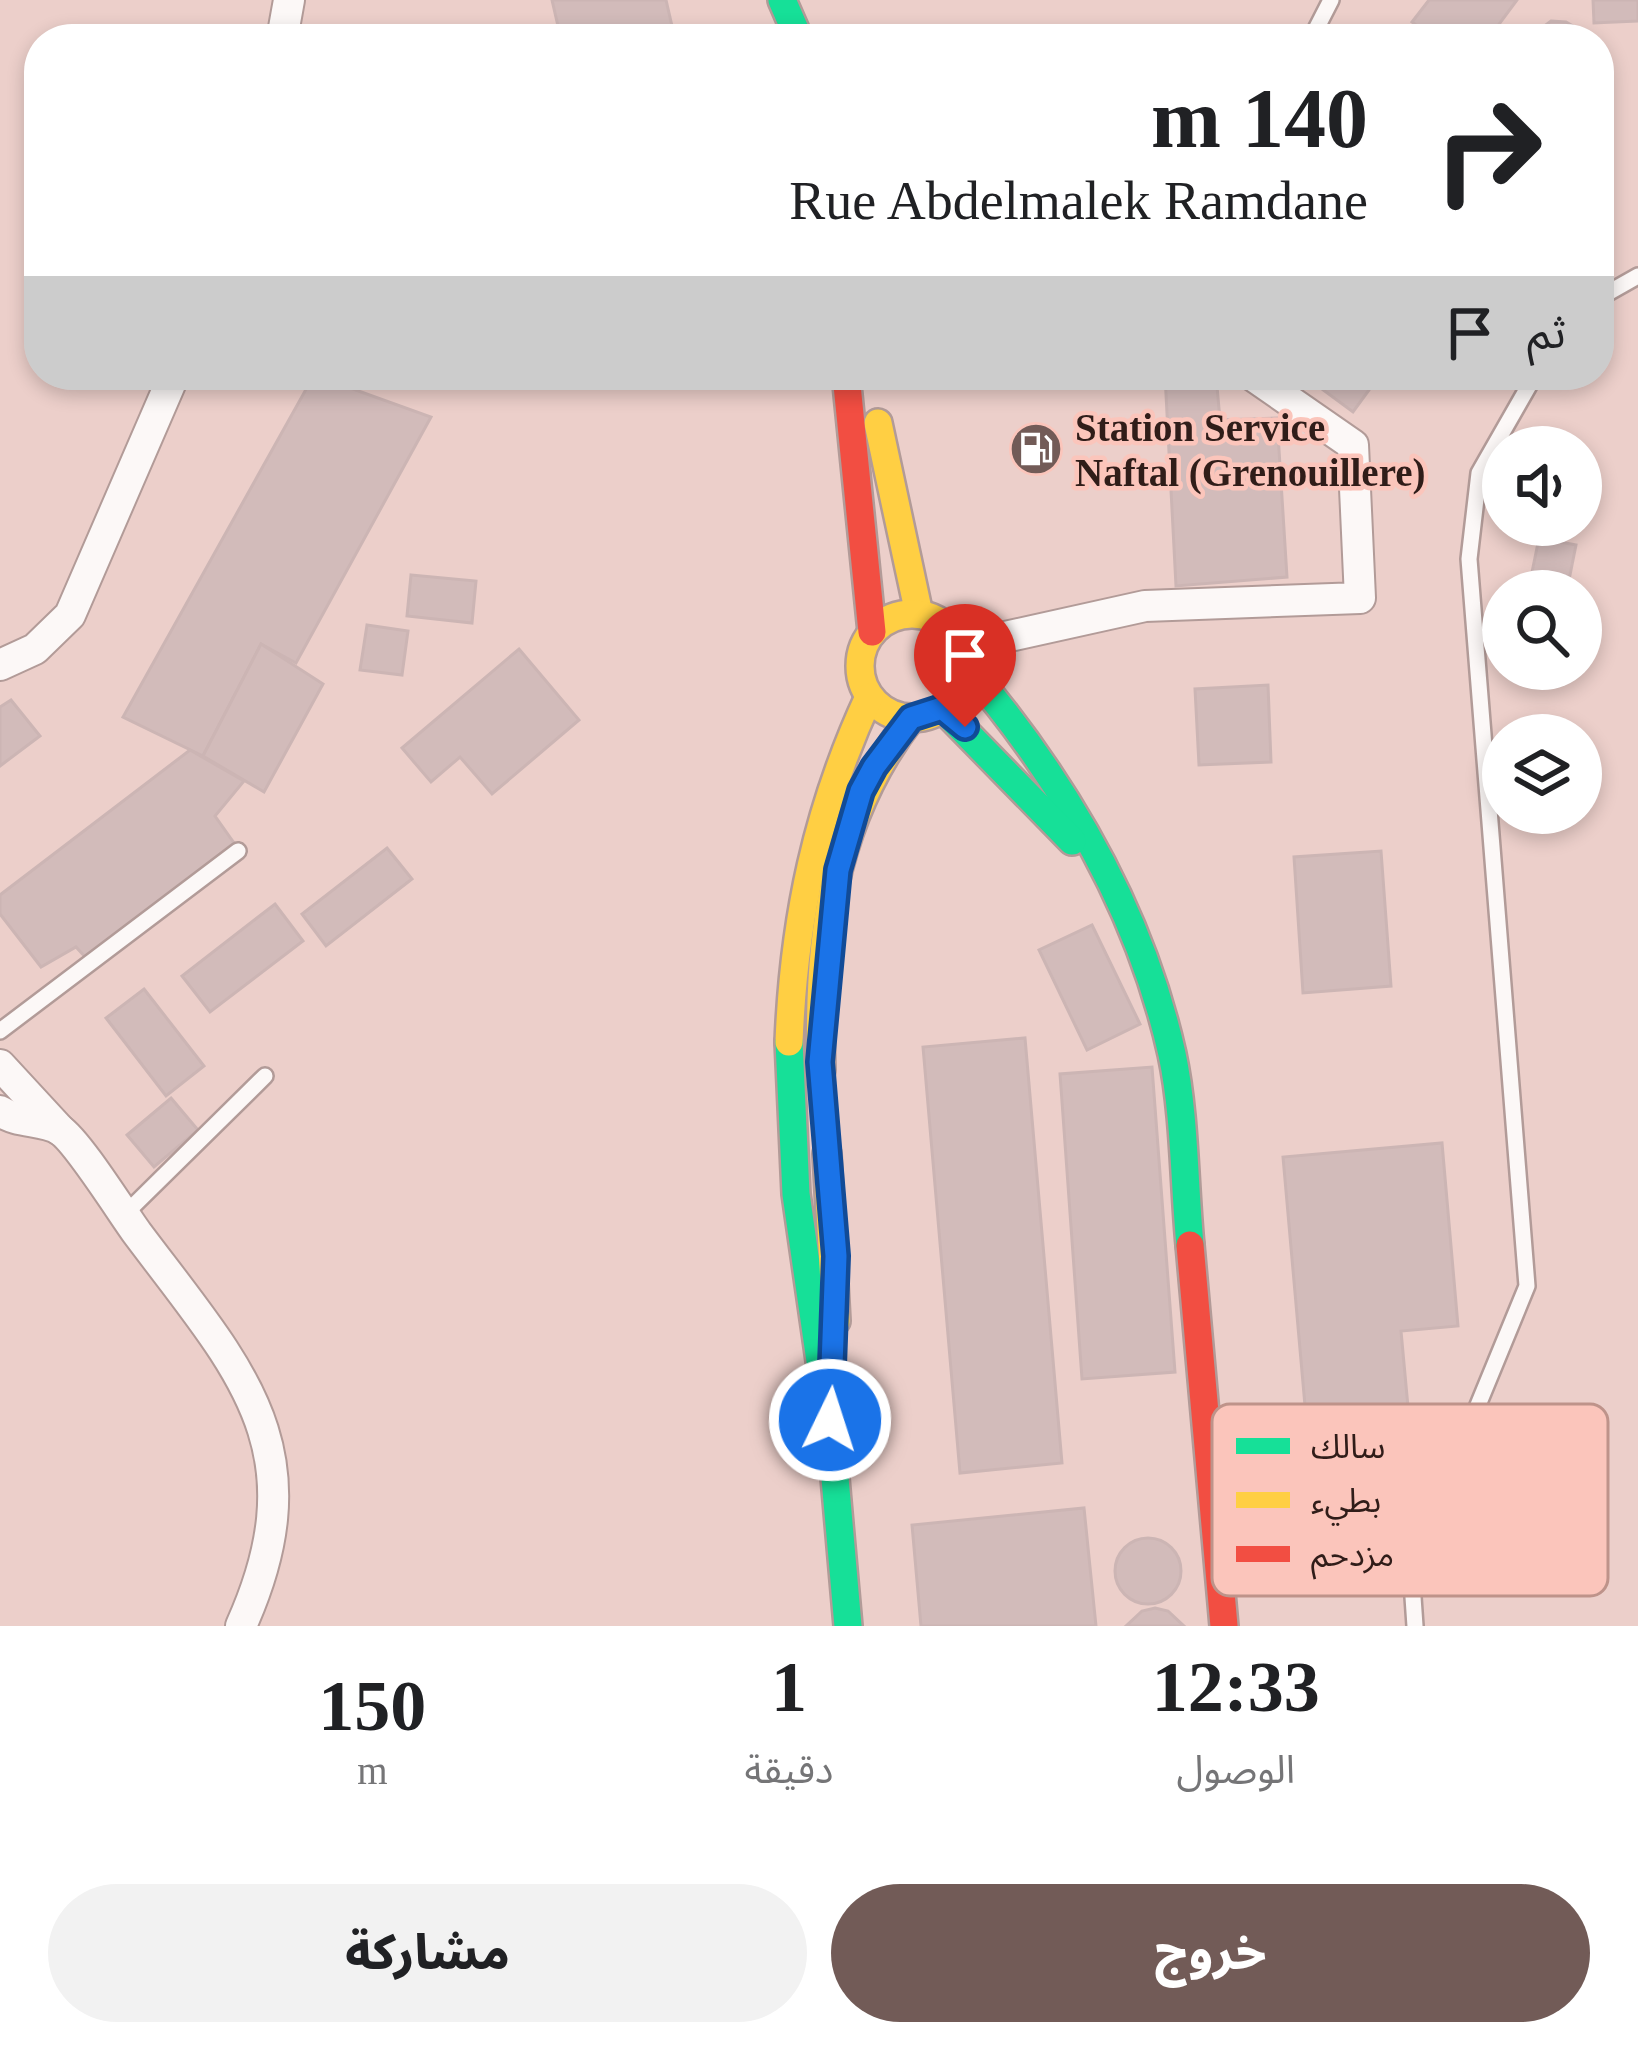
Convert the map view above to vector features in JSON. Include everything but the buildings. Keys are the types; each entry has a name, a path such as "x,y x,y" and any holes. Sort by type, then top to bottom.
{"street":[{"path":"0,664 35,650 70,615 168,390"},
{"path":"848,390 872,632 860,664 869,697 895,716 911,718 942,708 962,680 962,655"},
{"path":"875,390 889,491 919,614"},
{"path":"962,655 1145,607 1360,598 1353,445 1274,390"},
{"path":"872,632 885,621 919,614 944,625 962,655 1020,725 1085,826 1145,958 1173,1059 1212,1493"},
{"path":"848,1626 830,1420 804,1263 790,1061 791,988 821,806 837,755 869,697"},
{"path":"942,708 992,754 1046,816 1102,866"},
{"path":"830,1420 836,1256 824,1116 823,986 838,870 861,791 911,718"},
{"path":"992,754 1020,725"},
{"path":"0,1064 60,1130 245,1377 267,1439 274,1505 266,1571 241,1626"},
{"path":"0,1111 60,1130"},
{"path":"1221,1596 1224,1626"}],"lane":[{"path":"1478,1404 1527,1286 1468,560 1479,473 1526,390"},
{"path":"0,1031 238,851"},
{"path":"124,1215 265,1076"},
{"path":"1413,1596 1415,1626"}],"traffic: fast":[{"path":"782,0 792,24"},
{"path":"964,663 1064,798 1118,895 1139,946 1158,999 1176,1077 1190,1245"},
{"path":"942,708 1072,841"},
{"path":"789,1042 796,1194 832,1444 848,1626"}],"traffic: slow":[{"path":"878,423 919,614"},
{"path":"912,614 932,618 949,629 960,646 964,666 960,686 949,703 932,714 912,718 892,714 875,703 864,686 860,666 864,646 875,629 892,618 912,614"},
{"path":"789,1042 796,952 811,865 835,781 869,697"},
{"path":"821,1070 822,976 834,885 863,799 911,718"},
{"path":"827,1154 836,1321"}],"traffic: jam":[{"path":"848,390 872,632"},
{"path":"1190,1245 1212,1492"},
{"path":"1221,1596 1224,1626"}],"place":[{"name":"Station Service Naftal (Grenouillere)","path":"1036,449"}],"route":[{"path":"830,1420 836,1256 820,1062 823,986 838,870 861,791 911,718 942,708 965,727"}]}
